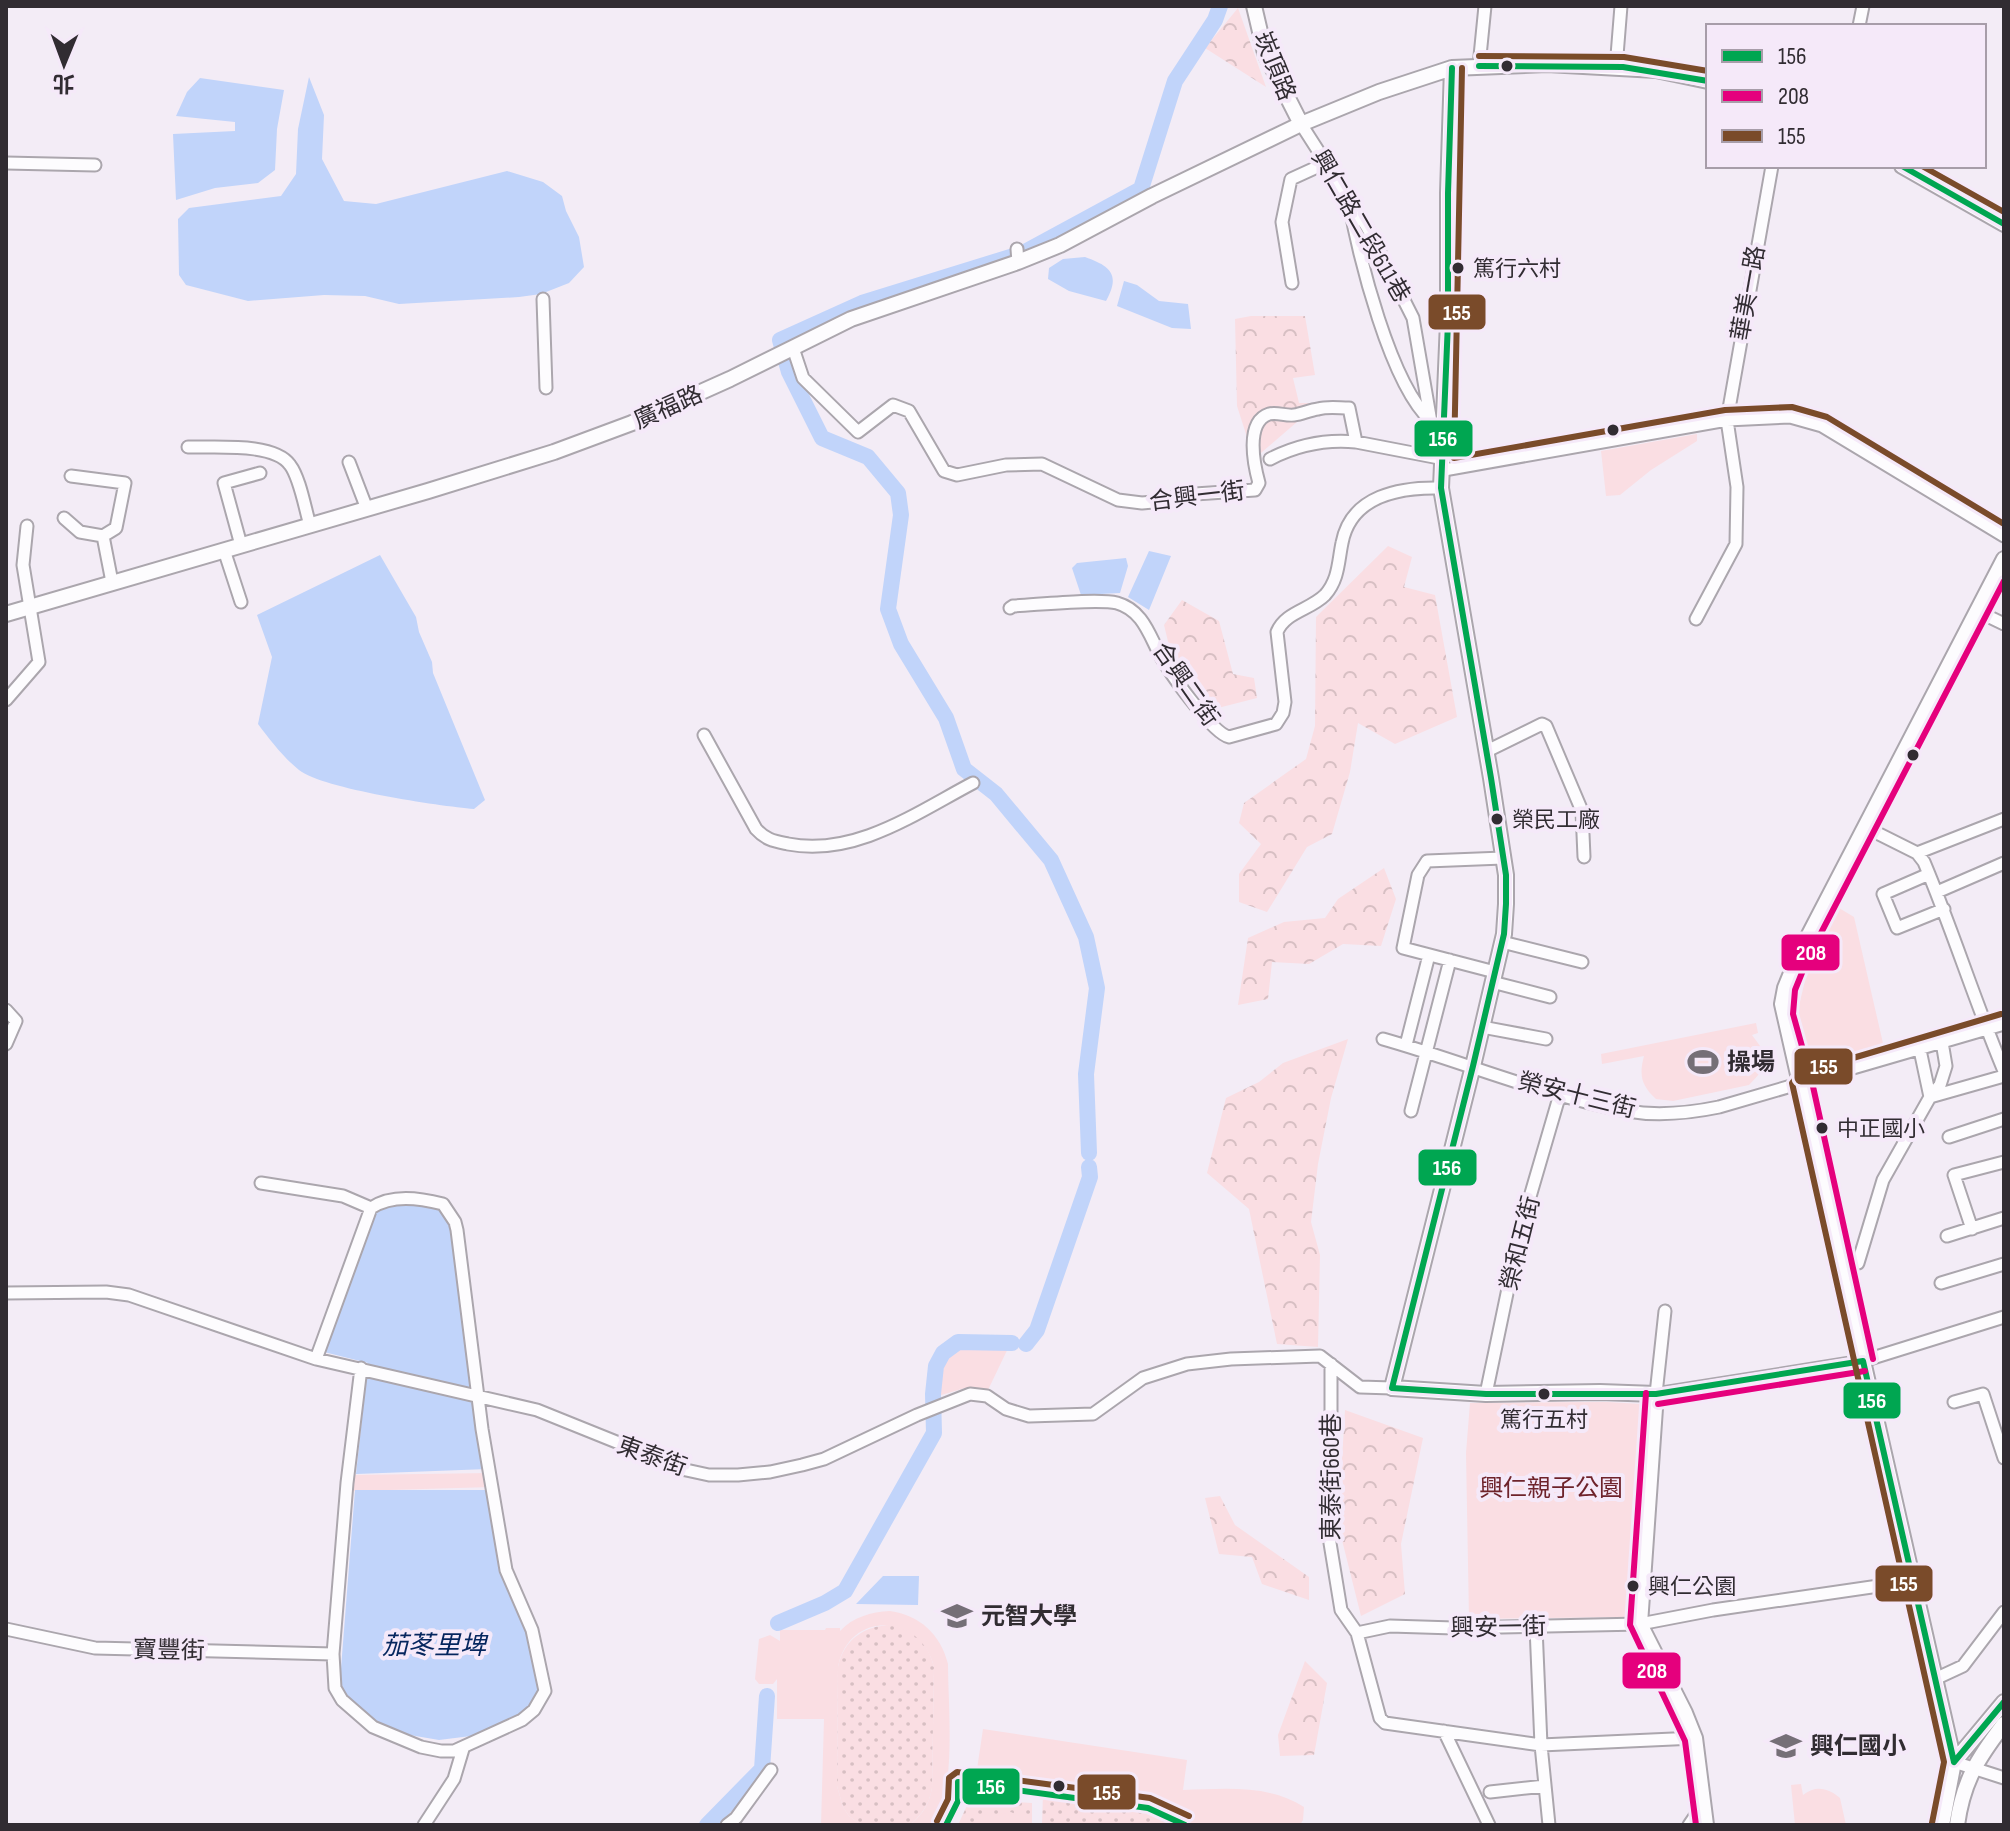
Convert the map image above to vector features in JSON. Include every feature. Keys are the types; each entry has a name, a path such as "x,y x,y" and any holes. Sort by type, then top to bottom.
{"street":[{"name":"崁頂路","path":"1254,6 1265,53 1301,124"},
{"path":"1479,66 1485,6"},
{"path":"1616,68 1621,6"},
{"name":"廣福路","path":"6,614 554,452 632,423 851,319 1060,245 1152,196 1301,124 1379,92 1452,68 1547,64 1656,70 1706,81"},
{"path":"1392,1388 1494,977 1506,904 1503,858 1487,751 1441,488 1452,68"},
{"name":"興仁路二段611巷","path":"1301,124 1367,227 1413,318 1431,421 1442,464"},
{"path":"6,163 95,165"},
{"path":"1292,283 1282,222 1291,179 1326,163"},
{"name":"華美一路","path":"1696,619 1736,544 1737,487 1727,420 1772,168"},
{"path":"1906,168 2004,224"},
{"path":"1348,198 1356,241 1397,371 1421,412 1431,421"},
{"path":"543,299 546,388"},
{"name":"合興一街","path":"792,348 803,378 858,432 893,405 909,411 944,471 957,475 1006,465 1042,464 1118,500 1142,503 1164,501 1180,495 1255,490 1259,483 1253,464 1255,431 1266,415 1349,408 1356,442"},
{"path":"1270,459 1294,447 1341,441 1442,464 1727,420 1790,417 1822,426 2004,536"},
{"path":"188,447 245,448 279,453 292,467 310,525"},
{"path":"349,462 367,509"},
{"path":"241,545 224,483 260,473"},
{"path":"64,518 80,532 103,536 116,528 125,483 71,476"},
{"name":"合興二街","path":"1010,608 1119,603 1147,625 1166,665 1222,735 1229,737 1276,724 1285,702 1277,632 1281,622 1316,602 1332,585 1337,576 1343,539 1349,524 1365,504 1377,496 1415,488 1441,488"},
{"path":"6,700 39,662 23,565 27,526"},
{"path":"103,536 112,582"},
{"path":"224,550 241,602"},
{"path":"1942,1825 1954,1762 1802,1084 1783,1015 1785,988 1799,954 2004,559"},
{"path":"1977,611 2004,624"},
{"path":"1487,751 1542,724 1546,726 1582,811 1584,857"},
{"path":"704,735 756,829 766,839 807,848 835,847 866,837 973,783"},
{"path":"1917,853 2004,819"},
{"path":"1867,828 1917,853 1929,874 1954,933 2004,1073 1930,1097"},
{"path":"1503,858 1427,861 1418,875 1403,948 1450,960 1550,997"},
{"path":"1937,892 2004,863"},
{"path":"1929,874 1883,894 1897,928 1944,909"},
{"path":"1502,942 1582,962"},
{"path":"1406,1045 1429,955"},
{"path":"1411,1111 1450,960"},
{"path":"6,1010 16,1021 6,1044"},
{"name":"榮安十三街","path":"1383,1039 1560,1094 1628,1111 1698,1111 1802,1084 2004,1024"},
{"path":"1482,1027 1546,1039"},
{"path":"1843,1265 1858,1263 1883,1180 1930,1097 1940,1085 1946,1066 1942,1042"},
{"path":"1920,1050 1930,1097"},
{"name":"榮和五街","path":"1486,1394 1520,1231 1560,1094"},
{"path":"1949,1137 2004,1119"},
{"path":"1972,1229 1954,1175 2004,1162"},
{"path":"261,1183 343,1196 371,1208"},
{"path":"6,1293 106,1292 129,1295 316,1359 361,1368 347,1483 333,1654 335,1688 342,1700 373,1727 421,1747 441,1751 463,1749 522,1720 534,1710 545,1691 532,1630 506,1570 482,1429 455,1222 443,1204 414,1197 380,1202 371,1208 316,1359"},
{"path":"1947,1236 2004,1218"},
{"path":"1941,1283 2004,1264"},
{"path":"1665,1311 1640,1624 1695,1738 1706,1825"},
{"path":"1331,1364 1360,1387 1486,1394 1656,1394 1863,1361 2004,1317"},
{"name":"東泰街","path":"361,1368 537,1410 686,1470 709,1475 770,1472 824,1459 946,1402 970,1394 987,1396 1006,1409 1029,1416 1093,1414 1143,1378 1187,1364 1302,1355 1320,1356 1331,1364"},
{"name":"東泰街660巷","path":"1331,1364 1331,1477 1327,1504 1341,1610 1357,1633 1377,1713 1385,1723 1444,1731"},
{"path":"1954,1402 1983,1394 2004,1458"},
{"name":"興安一街","path":"1357,1633 1390,1626 1640,1624 1713,1610 1913,1581"},
{"path":"1935,1679 1963,1666 2004,1612"},
{"path":"1536,1627 1541,1745 1549,1825"},
{"name":"寶豐街","path":"6,1629 95,1648 333,1654"},
{"path":"1954,1762 2004,1702"},
{"path":"1957,1825 1961,1799 1971,1769 2004,1724"},
{"path":"1444,1731 1541,1745 1695,1738"},
{"path":"1444,1731 1489,1825"},
{"path":"424,1825 454,1779 463,1749"},
{"path":"1954,1762 2004,1778"},
{"path":"727,1825 736,1818 771,1770"},
{"path":"1490,1792 1545,1786"},
{"path":"1689,1825 1704,1803"}],"green space":[{"path":"1238,8 1266,87 1205,48"},
{"path":"1305,316 1315,375 1293,378 1299,403 1319,403 1254,459 1237,406 1235,319"},
{"path":"1697,434 1697,441 1651,470 1620,495 1606,496 1601,451"},
{"path":"1388,546 1412,557 1404,587 1435,595 1457,717 1395,744 1358,723 1350,772 1332,834 1307,847 1267,912 1239,902 1239,874 1261,844 1239,823 1244,803 1306,759 1315,726 1316,617"},
{"path":"1182,600 1219,621 1233,674 1254,678 1257,698 1214,709 1172,658 1164,625"},
{"path":"1384,868 1396,899 1381,946 1343,944 1309,964 1272,962 1268,999 1238,1005 1248,938 1284,922 1325,918 1338,899"},
{"path":"1834,905 1854,917 1885,1052 1813,1072 1798,1010 1812,951"},
{"name":"操場","path":"1756,1023 1758,1033 1752,1035 1763,1050 1763,1070 1749,1085 1673,1101 1656,1099 1642,1079 1644,1056 1602,1064 1601,1054"},
{"path":"1348,1039 1331,1098 1311,1222 1320,1255 1318,1347 1277,1344 1249,1209 1207,1173 1226,1098 1259,1082 1283,1063"},
{"path":"983,1341 1011,1342 988,1390 965,1388 938,1396 947,1350"},
{"name":"興仁親子公園","path":"1470,1403 1641,1404 1630,1617 1469,1619 1466,1453"},
{"path":"1345,1410 1423,1438 1401,1544 1405,1594 1361,1616 1338,1524"},
{"path":"490,1473 492,1487 354,1491 354,1475"},
{"path":"1220,1496 1235,1525 1309,1577 1309,1600 1262,1584 1252,1557 1219,1554 1205,1498"},
{"path":"890,1611 911,1617 928,1628 940,1644 948,1664 950,1748 941,1811 933,1825 910,1825 925,1808 932,1788 934,1667 927,1649 915,1636 901,1628 885,1625 856,1635 845,1648 838,1667 837,1786 843,1807 861,1825 821,1825 824,1719 777,1719 777,1679 773,1684 759,1684 755,1679 759,1639 770,1635 780,1641 780,1630 840,1628 840,1631 863,1616"},
{"path":"891,1625 907,1630 920,1639 934,1667 932,1788 924,1809 910,1825 861,1825 843,1807 837,1786 838,1667 845,1649 857,1636 872,1628"},
{"path":"1305,1661 1327,1683 1314,1755 1280,1756 1278,1735"},
{"path":"983,1729 1187,1760 1183,1790 1230,1789 1276,1794 1304,1807 1303,1820 1300,1825 1185,1825 1148,1808 1102,1801 1102,1796 976,1776"},
{"path":"1801,1784 1803,1795 1822,1789 1840,1798 1846,1825 1795,1825 1791,1785"},
{"path":"1043,1793 1148,1808 1185,1825 1042,1825"},
{"path":"970,1799 1032,1803 1032,1825 958,1825"},
{"path":"1011,1812 1023,1818 1025,1825 976,1825 987,1817"}],"water":[{"path":"309,77 324,115 322,159 344,201 376,204 507,171 543,182 562,196 579,237 584,267 569,283 541,294 399,304 365,296 324,295 248,301 186,285 179,275 178,219 189,208 281,196 296,174 298,129"},
{"path":"200,78 284,90 277,129 275,170 258,183 215,188 176,200 173,134 235,131 235,122 176,116 187,92"},
{"path":"1085,257 1107,268 1113,278 1106,301 1069,291 1048,279 1049,268 1063,259"},
{"path":"1124,281 1137,285 1159,301 1188,304 1191,329 1172,328 1117,306"},
{"path":"1149,551 1171,556 1149,610 1128,597"},
{"path":"380,555 416,617 433,673 485,800 474,809 382,796 312,777 288,760 258,724 272,657 257,615"},
{"path":"1126,558 1128,566 1120,593 1081,595 1072,568 1077,563"},
{"path":"423,1198 453,1217 488,1469 356,1474 368,1363 324,1352 377,1207"},
{"name":"茄苳里埤","path":"355,1490 486,1490 503,1580 531,1643 541,1693 536,1703 519,1717 479,1735 439,1740 398,1733 349,1700 340,1681"},
{"path":"883,1576 919,1576 918,1605 856,1604"}],"waterway":[{"path":"1089,1153 1086,1074 1097,988 1086,937 1051,860 996,794 964,769 946,718 901,644 888,609 901,515 898,493 868,457 822,438 789,372 780,340 862,303 1023,253 1141,189 1175,81 1215,20 1220,6"},
{"path":"1026,1344 1037,1330 1090,1177 1089,1167"},
{"path":"778,1623 845,1591 934,1433 936,1366 943,1353 958,1342 1012,1343"},
{"path":"707,1825 762,1769 767,1696"}],"transit line":[{"name":"155","path":"1479,56 1624,57 1706,71"},
{"name":"156","path":"1479,66 1623,67 1706,81"},
{"name":"156","path":"1452,68 1448,322 1441,488 1491,778 1506,875 1506,904 1504,934 1473,1066 1392,1388 1486,1394 1656,1394 1863,1361 1954,1762"},
{"name":"155","path":"1462,68 1454,458 1725,410 1792,407 1827,417 2004,524"},
{"name":"156","path":"1906,168 2004,224"},
{"name":"155","path":"1926,168 2004,212"},
{"name":"208","path":"1873,1359 1812,1082 1793,1014 1795,990 1808,958 2004,581"},
{"name":"155","path":"1932,1823 1944,1762 1792,1083 1799,1074 2001,1014"},
{"name":"208","path":"1658,1404 1865,1371"},
{"name":"208","path":"1646,1393 1630,1625 1685,1741 1696,1825"},
{"name":"156","path":"1954,1762 2004,1702"},
{"name":"155","path":"937,1821 948,1799 949,1778 957,1772 1150,1798 1189,1816"},
{"name":"156","path":"946,1825 958,1801 958,1782 1148,1808 1185,1825"}],"place":[{"name":"篤行六村","path":"1458,268"},
{"name":"榮民工廠","path":"1497,819"},
{"name":"操場","path":"1703,1062"},
{"name":"中正國小","path":"1822,1128"},
{"name":"篤行五村","path":"1544,1394"},
{"name":"興仁公園","path":"1633,1586"},
{"name":"元智大學","path":"957,1616"},
{"name":"興仁國小","path":"1786,1746"}]}
